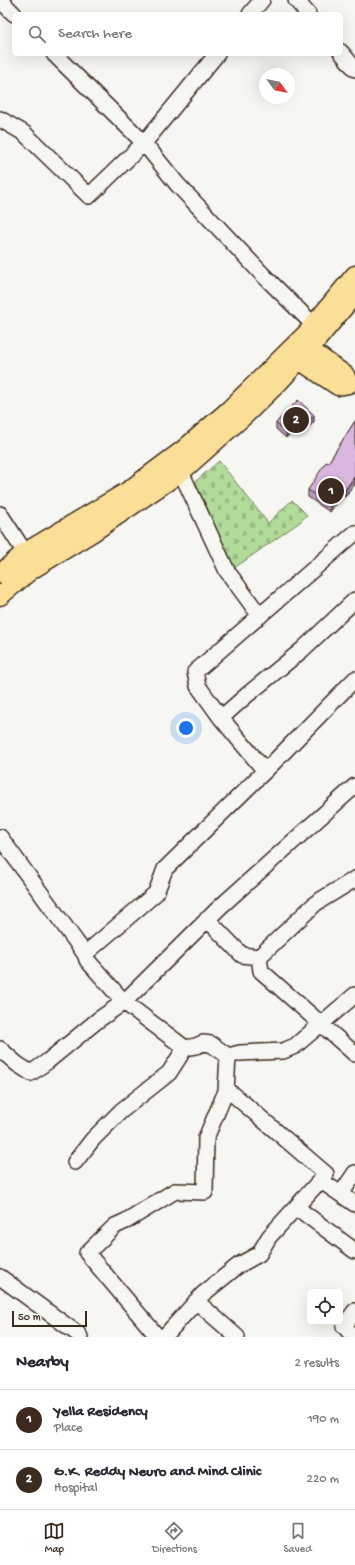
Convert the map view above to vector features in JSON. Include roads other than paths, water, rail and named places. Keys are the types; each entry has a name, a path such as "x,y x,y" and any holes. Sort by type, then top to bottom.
{"main road":[{"path":"0,596 35,568 81,540 181,472 245,415 304,355 318,330 355,275"},
{"path":"0,574 24,553 128,491 184,450 318,330 355,294"},
{"path":"304,355 345,375 352,386"},
{"path":"70,526 81,540"}],"street":[{"path":"0,0 12,12"},
{"path":"252,12 262,0"},
{"path":"296,0 306,12"},
{"path":"343,54 355,68"},
{"path":"56,56 144,143 177,184 263,275 318,330"},
{"path":"0,119 24,133 89,196 144,143 215,56"},
{"path":"181,472 227,571 260,616"},
{"path":"0,514 35,568"},
{"path":"265,771 221,718 198,686 195,672 355,533"},
{"path":"221,718 302,650 355,600"},
{"path":"85,954 156,893 165,869 265,771 355,679"},
{"path":"0,1049 17,1064 31,1073 48,1061 98,1020 124,1002 207,919 355,786"},
{"path":"0,837 85,954 87,960 124,1002 185,1048"},
{"path":"259,957 316,903 355,879"},
{"path":"207,919 242,954 259,957"},
{"path":"259,957 261,971 355,1054"},
{"path":"228,1056 240,1052 283,1051 295,1046 355,995"},
{"path":"75,1162 93,1139 121,1110 169,1073 185,1048 203,1043 211,1044 228,1056"},
{"path":"158,1337 86,1253 115,1226 176,1191 205,1192 206,1138 226,1091 228,1056"},
{"path":"164,1337 203,1294 238,1265 259,1254 269,1237 326,1174 234,1095 226,1091"},
{"path":"341,1194 355,1173"},
{"path":"320,1180 355,1204"},
{"path":"296,1207 355,1251"},
{"path":"0,1277 80,1337"},
{"path":"196,1301 237,1337"},
{"path":"354,1337 344,1326 355,1311"}],"place":[{"name":"G.K. Reddy Neuro and Mind Clinic","path":"296,420"},
{"name":"Yella Residency","path":"331,491"}]}
